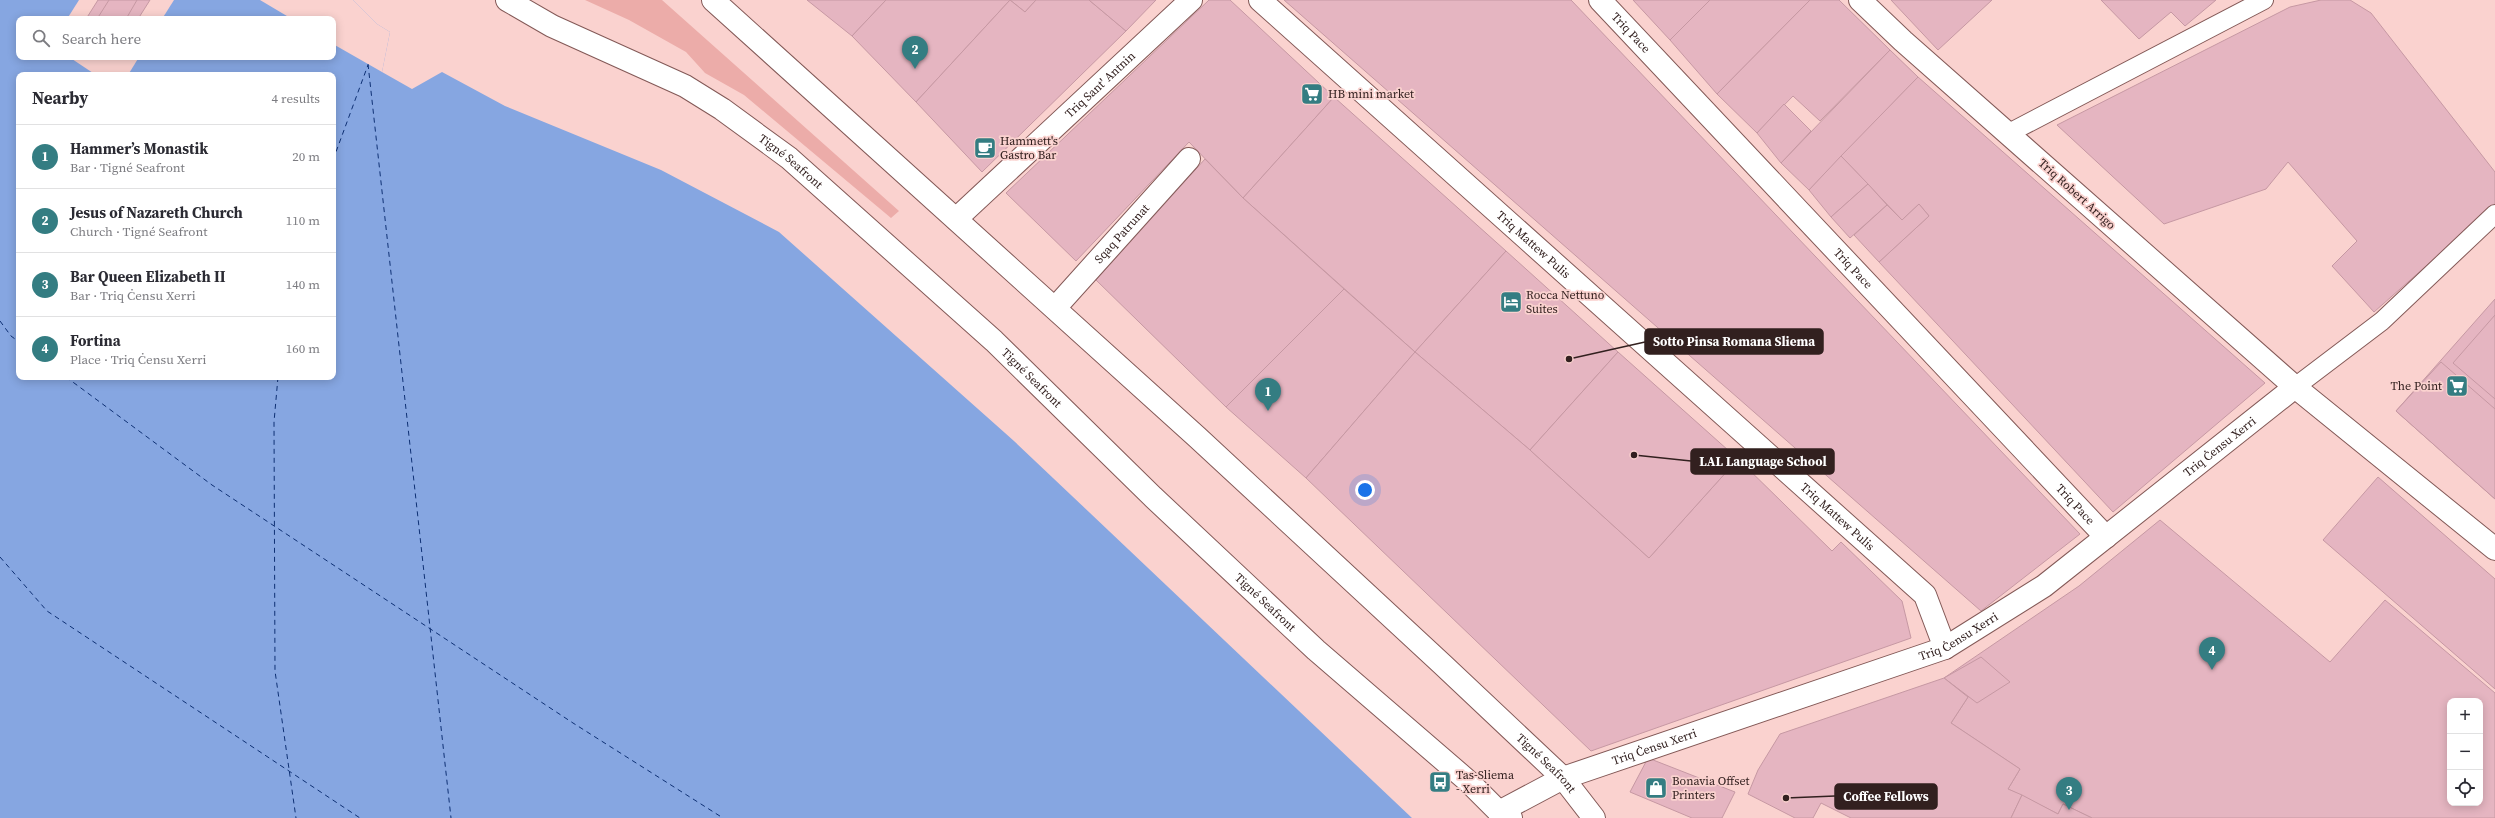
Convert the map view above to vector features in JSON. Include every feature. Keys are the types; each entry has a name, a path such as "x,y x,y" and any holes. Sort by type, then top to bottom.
{"street":[{"name":"Tigné Seafront","path":"507,0 552,26 685,86 722,109 790,158 994,341 1153,497 1316,650 1505,815"},
{"name":"Tigné Seafront","path":"713,0 1055,308 1563,778 1594,818"},
{"name":"Triq Sant' Antnin","path":"956,219 1191,0"},
{"name":"Triq Mattew Pulis","path":"1260,0 1925,595 1945,648"},
{"name":"Triq Pace","path":"1600,0 2106,537"},
{"name":"Triq Robert Arrigo","path":"1860,0 1903,41 2296,387 2495,549"},
{"name":"Sqaq Patrunat","path":"1055,308 1189,159"},
{"name":"Triq Ċensu Xerri","path":"1505,815 1563,778 1945,648 2044,586 2296,387"}],"lane":[{"path":"2009,133 2264,0"},
{"path":"2296,387 2382,321 2495,214"}],"shaded area":[{"path":"585,0 662,0 899,211 891,218 744,95 705,73 686,52 629,20"}],"water":[{"path":"0,0 353,0 377,24 390,32 382,72 412,89 442,72 505,106 661,170 779,232 1014,441 1412,818 0,818"}],"pier":[{"path":"79,0 174,0 164,16 69,16"},
{"path":"260,0 353,0 377,24 390,32 382,72 336,46 336,16 287,16"},
{"path":"74,60 137,60 130,72 92,72"}],"building":[{"path":"98,0 150,0 140,16 88,16"},
{"path":"109,0 137,0 128,16 99,16"},
{"path":"807,0 886,0 852,36"},
{"path":"886,0 1010,0 916,102 852,36"},
{"path":"1010,0 1036,0 1025,12"},
{"path":"1010,0 1025,12 1036,0 1089,0 1126,31 982,172 916,102"},
{"path":"1089,0 1156,0 1126,31"},
{"path":"1209,0 1230,0 1334,97 1243,198 1189,142 1076,261 1006,193"},
{"path":"1284,0 1571,0 2080,534 1981,611"},
{"path":"1633,0 1710,0 1670,40"},
{"path":"1710,0 1810,0 1717,94 1670,40"},
{"path":"1810,0 1839,0 1890,50 1820,121 1793,96 1757,133 1717,94"},
{"path":"1891,0 1992,0 1938,50"},
{"path":"2101,0 2216,0 2185,26 2171,12 2139,39"},
{"path":"2321,0 2350,0 2371,13 2495,172 2495,205 2374,312 2332,266 2357,241 2288,162 2266,189 2164,224 2057,125 2290,7"},
{"path":"1890,50 1918,77 1809,190 1781,163"},
{"path":"1918,77 2265,383 2113,512 1879,262 1929,216 1919,204 1902,220 1841,156"},
{"path":"1334,97 1506,251 1415,352 1243,198"},
{"path":"1784,104 1811,131 1781,163 1757,133"},
{"path":"1841,156 1868,184 1831,217 1809,190"},
{"path":"1205,159 1243,198 1344,289 1226,407 1096,280"},
{"path":"1868,184 1887,205 1850,238 1831,217"},
{"path":"1919,204 1929,216 1879,262 1854,235 1887,205 1902,220"},
{"name":"Rocca Nettuno Suites","path":"1506,251 1618,352 1530,450 1415,352"},
{"path":"1344,289 1415,352 1306,478 1226,407"},
{"name":"The Point","path":"2495,299 2495,499 2396,411"},
{"path":"2495,315 2495,399 2453,363"},
{"path":"1415,352 1530,450 1649,558 1738,459 1832,551 1841,542 1902,601 1911,638 1591,751 1306,478"},
{"path":"1618,352 1738,459 1649,558 1530,450"},
{"name":"The Point","path":"2441,362 2495,409 2495,499 2396,411"},
{"path":"2378,477 2495,579 2495,689 2323,540"},
{"path":"2160,520 2330,662 2385,600 2495,693 2495,818 2092,818 2063,804 2058,814 2008,789 2020,769 1951,723 1968,697 1944,678 2079,586"},
{"path":"1981,657 2010,682 1977,703 1944,678"},
{"path":"1944,678 1968,697 1951,723 2020,769 2008,789 2022,795 2011,818 1851,818 1821,803 1813,818 1795,818 1748,794 1758,770 1780,734"},
{"path":"1648,758 1735,792 1722,818 1692,818 1630,792"},
{"path":"2022,795 2058,814 2063,804 2092,818 2011,818"}],"ferry route":[{"path":"368,64 451,818"},
{"path":"336,152 368,65"},
{"path":"0,321 11,336 16,340"},
{"path":"70,380 212,485 573,723 723,818"},
{"path":"278,380 274,422 275,671 296,818"},
{"path":"0,557 47,611 360,818"}],"place":[{"name":"Jesus of Nazareth Church","path":"915,69"},
{"name":"HB mini market","path":"1312,94"},
{"name":"Hammett's Gastro Bar","path":"985,148"},
{"name":"Rocca Nettuno Suites","path":"1511,302"},
{"name":"Sotto Pinsa Romana Sliema","path":"1569,359"},
{"name":"The Point","path":"2457,386"},
{"name":"Hammer’s Monastik","path":"1268,411"},
{"name":"LAL Language School","path":"1634,455"},
{"name":"Fortina","path":"2212,670"},
{"name":"Tas-Sliema - Xerri","path":"1440,782"},
{"name":"Bonavia Offset Printers","path":"1656,788"},
{"name":"Coffee Fellows","path":"1786,798"},
{"name":"Bar Queen Elizabeth II","path":"2069,810"}]}
